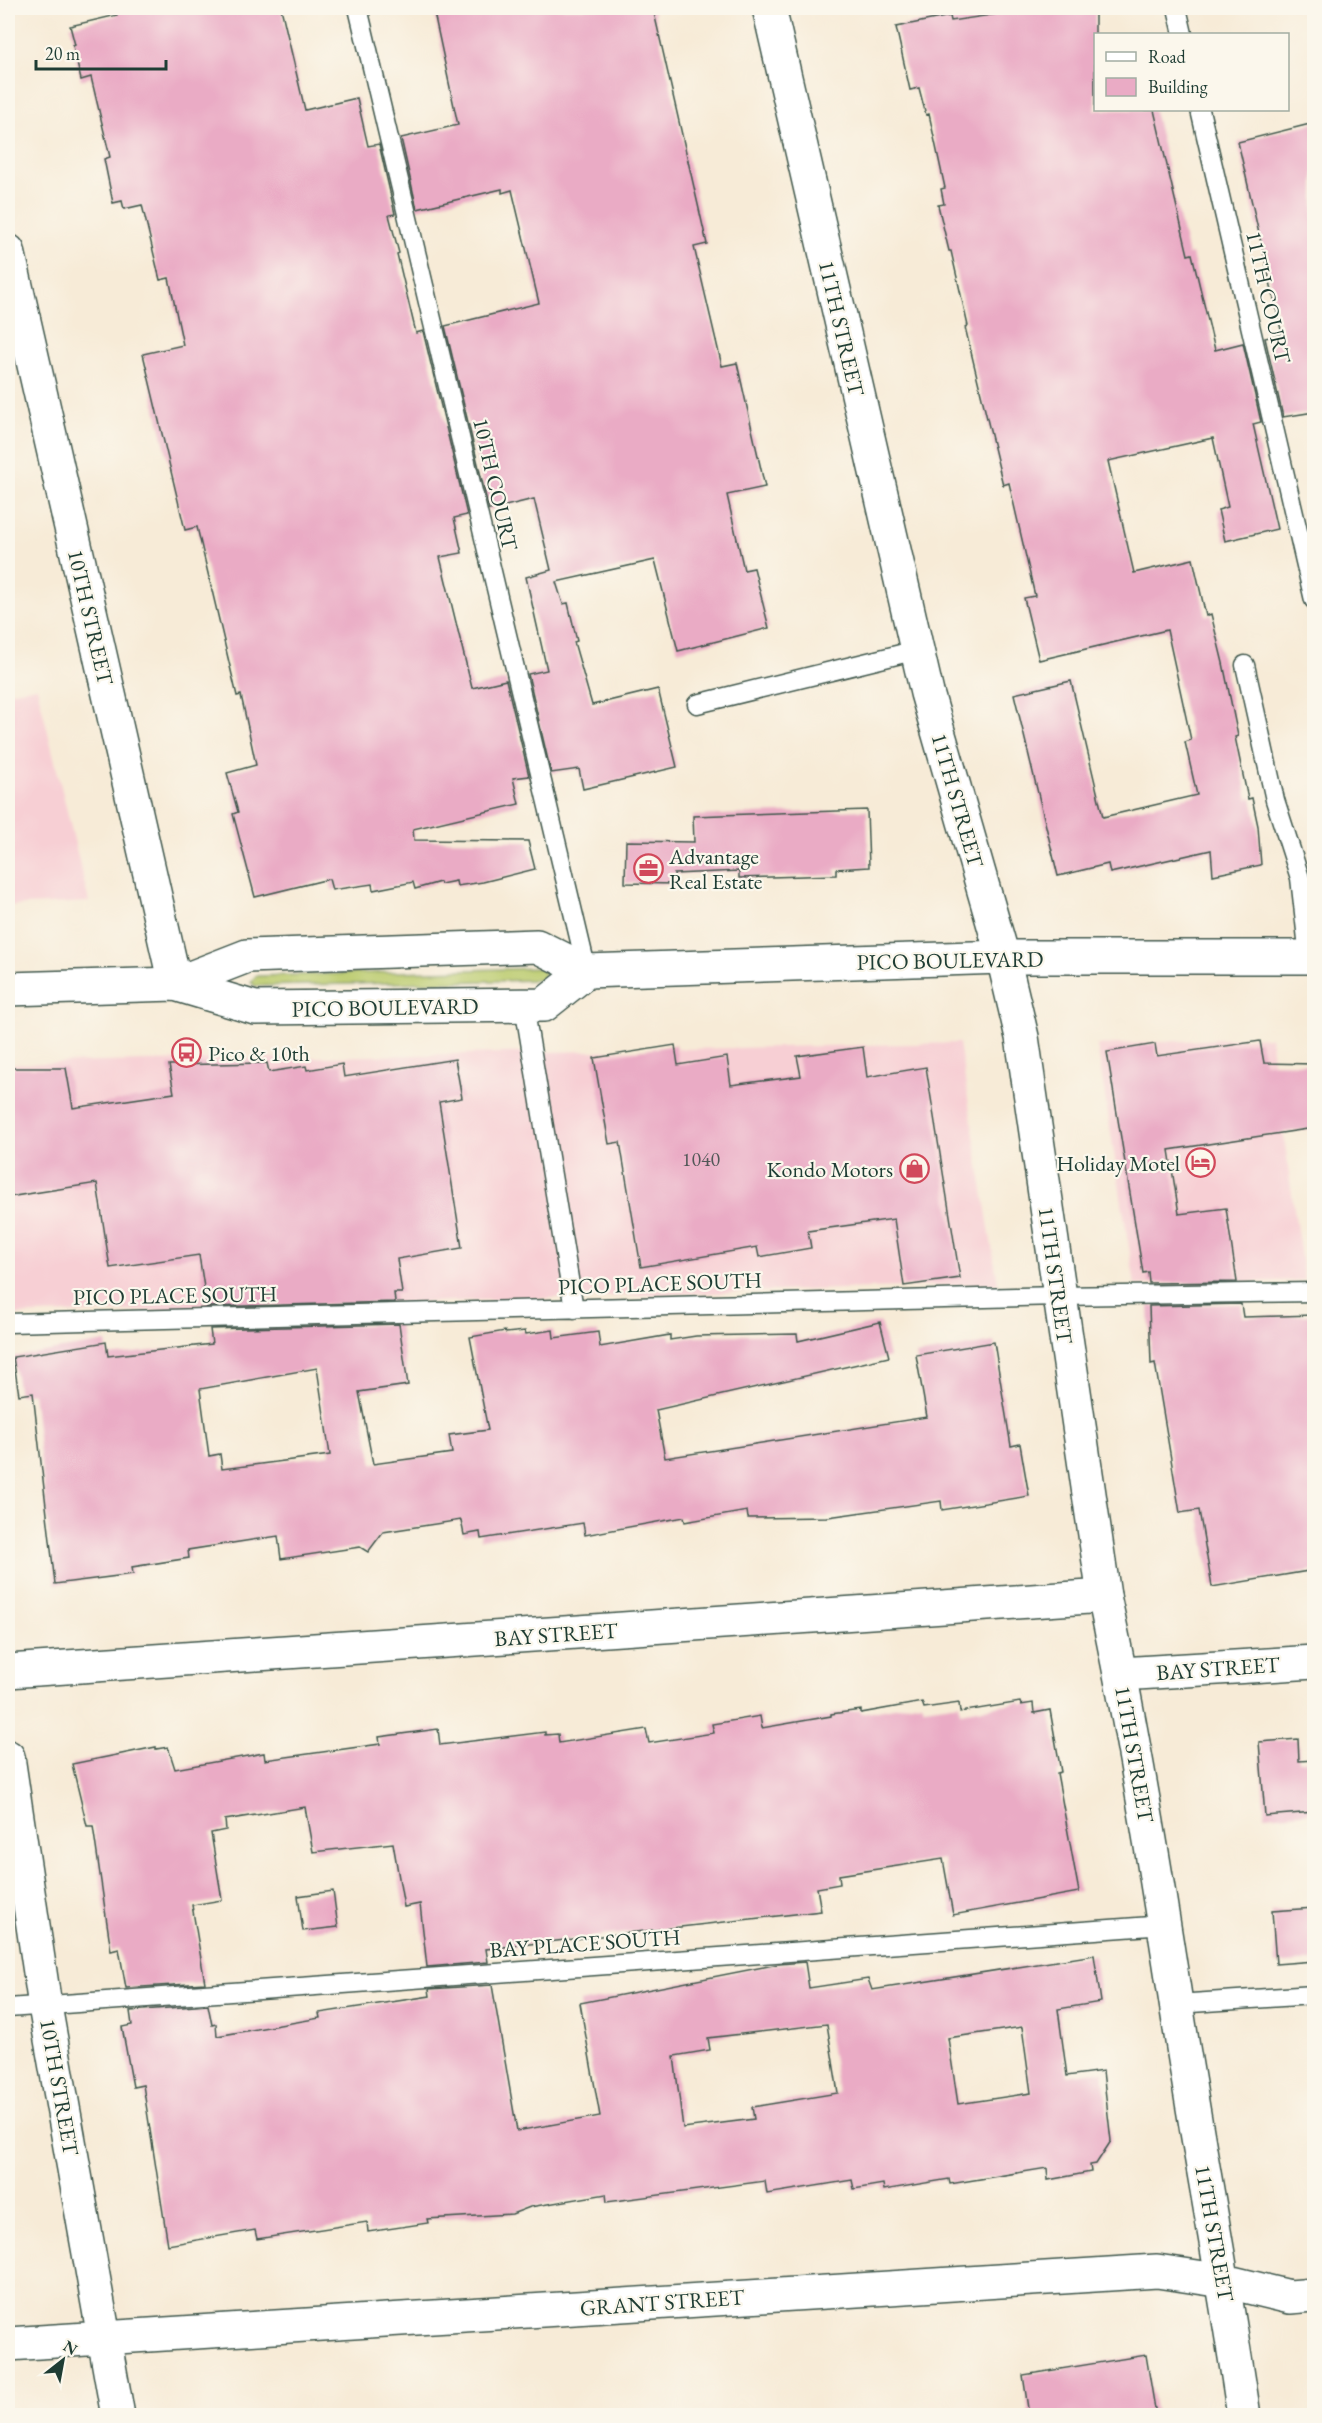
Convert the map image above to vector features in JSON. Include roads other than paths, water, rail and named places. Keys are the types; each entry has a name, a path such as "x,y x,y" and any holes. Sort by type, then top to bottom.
{"street":[{"name":"11TH STREET","path":"769,8 927,693 1003,957 1022,1036 1104,1596 1165,1925 1244,2415"},
{"name":"10TH STREET","path":"8,251 174,984"},
{"name":"PICO BOULEVARD","path":"174,984 247,956 525,946 537,946 587,971 1003,957 1312,957"},
{"name":"PICO BOULEVARD","path":"8,989 174,984 255,1008 544,1005 587,971"},
{"name":"BAY STREET","path":"8,1671 1104,1596"},
{"name":"BAY STREET","path":"1120,1674 1314,1662"},
{"name":"10TH STREET","path":"8,1757 45,2006 118,2415"},
{"name":"GRANT STREET","path":"8,2344 1157,2271 1224,2281 1290,2297 1314,2295"}],"lane":[{"name":"10TH COURT","path":"358,8 587,971"},
{"path":"1177,8 1183,33"},
{"name":"11TH COURT","path":"1200,111 1314,600"},
{"path":"697,704 917,650"},
{"path":"1245,665 1275,800 1300,878 1312,957"},
{"path":"524,1005 574,1309"},
{"name":"PICO PLACE SOUTH","path":"8,1323 1059,1296 1314,1292"},
{"name":"BAY PLACE SOUTH","path":"8,2008 1165,1925"},
{"path":"1176,2004 1314,1995"}],"place":[{"name":"Advantage Real Estate","path":"648,869"},
{"name":"Pico & 10th","path":"187,1053"},
{"name":"Holiday Motel","path":"1201,1163"},
{"name":"Kondo Motors","path":"914,1169"}]}
